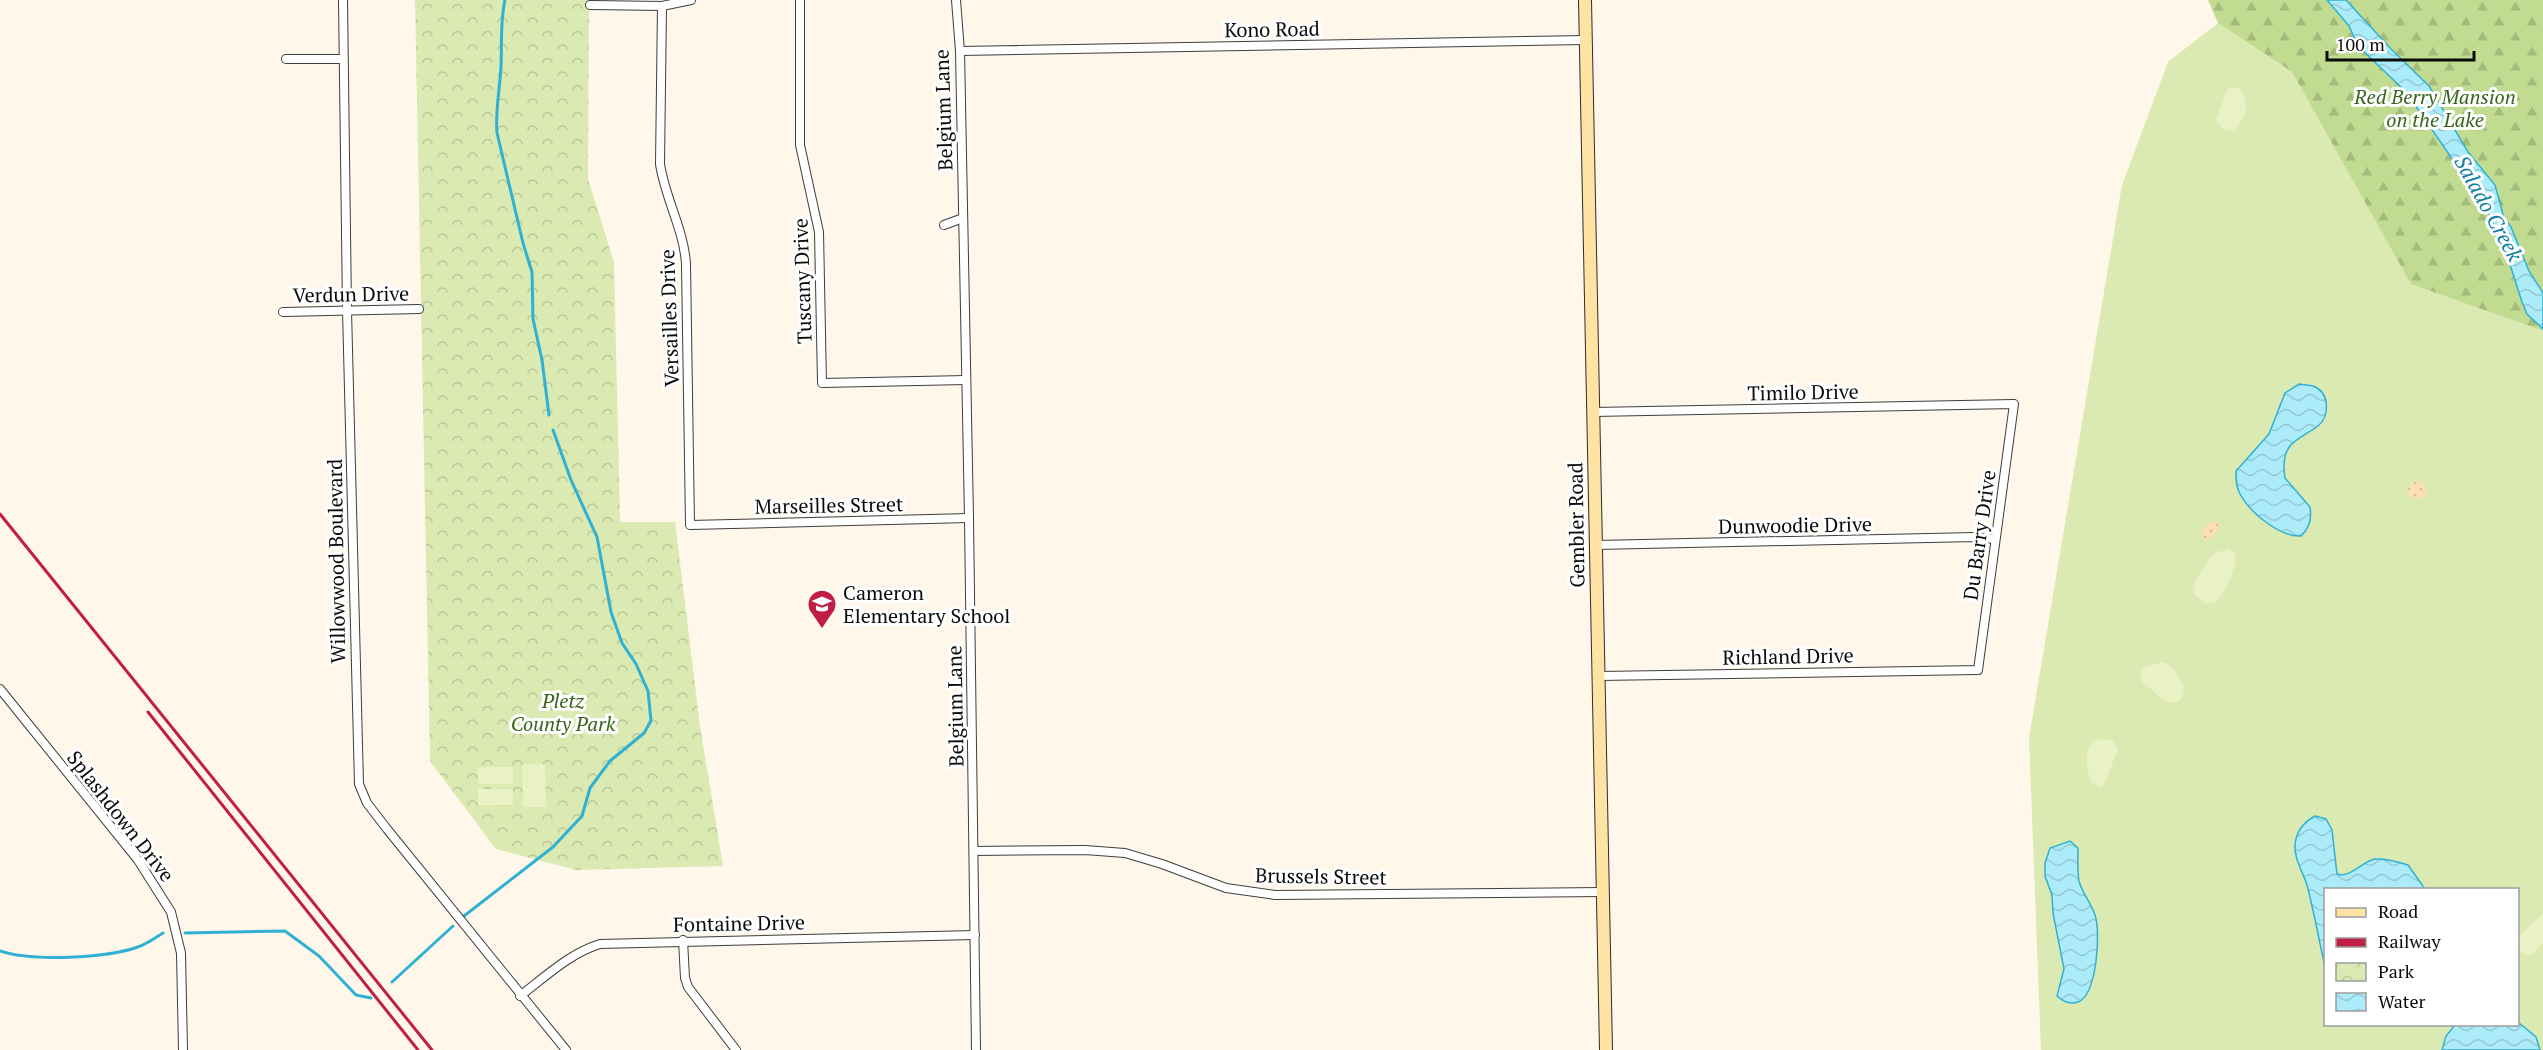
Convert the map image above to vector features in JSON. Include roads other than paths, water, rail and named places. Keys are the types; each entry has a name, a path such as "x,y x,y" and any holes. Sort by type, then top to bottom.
{"main road":[{"name":"Gembler Road","path":"1585,0 1606,1050"}],"street":[{"name":"Willowwood Boulevard","path":"343,0 347,310 359,784 367,803 380,821 566,1050"},
{"path":"590,5 662,6 691,0"},
{"name":"Tuscany Drive","path":"800,0 800,145 819,232 822,383 966,380"},
{"name":"Belgium Lane","path":"956,0 960,51 969,518 976,1050"},
{"name":"Versailles Drive","path":"662,6 660,164 662,179 686,258 690,525"},
{"name":"Kono Road","path":"960,51 1586,40"},
{"path":"286,59 343,59"},
{"path":"944,225 963,218"},
{"name":"Verdun Drive","path":"283,312 419,309"},
{"name":"Timilo Drive","path":"1593,412 2014,404"},
{"name":"Du Barry Drive","path":"1978,670 2014,404"},
{"name":"Marseilles Street","path":"690,525 969,518"},
{"name":"Dunwoodie Drive","path":"1596,545 1976,537 1995,539"},
{"name":"Richland Drive","path":"1599,676 1978,670"},
{"name":"Splashdown Drive","path":"0,690 138,860 171,912 181,953 183,1050"},
{"name":"Brussels Street","path":"974,851 1095,850 1125,853 1226,888 1275,895 1603,892"},
{"name":"Fontaine Drive","path":"520,996 560,965 590,947 627,942 975,935"},
{"path":"683,940 685,978 688,987 736,1050"}],"water":[{"name":"Salado Creek","path":"2327,0 2346,0 2429,86 2468,152 2495,185 2504,218 2511,227 2529,271 2543,293 2543,329 2527,314 2507,255 2479,192 2453,160 2406,92 2358,46 2349,26"},
{"path":"2299,384 2319,389 2323,393 2326,404 2322,422 2293,443 2285,457 2285,478 2310,507 2310,523 2301,536 2284,533 2258,516 2240,494 2236,474 2236,471 2269,434 2285,393"},
{"path":"2315,816 2326,819 2332,830 2337,874 2351,872 2370,860 2388,860 2408,865 2424,888 2324,888 2324,962 2307,885 2295,850 2299,832 2307,821"},
{"path":"2070,841 2078,848 2079,881 2095,915 2098,935 2096,962 2090,988 2078,1002 2072,1003 2057,996 2064,969 2053,913 2052,895 2045,876 2045,863 2050,848"},
{"path":"2519,1023 2536,1037 2540,1050 2442,1050 2446,1036 2454,1026 2519,1026"}],"waterway":[{"path":"505,0 497,133 532,272 533,319 542,360 549,415"},
{"path":"464,916 553,847 582,816 590,788 610,761 644,733 651,721 648,691 636,664 622,643 611,612 597,537 571,480 553,430"},
{"path":"392,982 453,926"},
{"path":"185,933 285,931 319,956 356,995 371,998"},
{"path":"0,951 31,957 89,956 138,947 163,933"}],"railway":[{"path":"0,514 432,1050"},
{"path":"148,712 418,1050"}],"place":[{"name":"Cameron Elementary School","path":"822,630"}],"park label":[{"name":"Red Berry Mansion on the Lake","path":"2435,108"},
{"name":"Pletz County Park","path":"563,712"}]}
